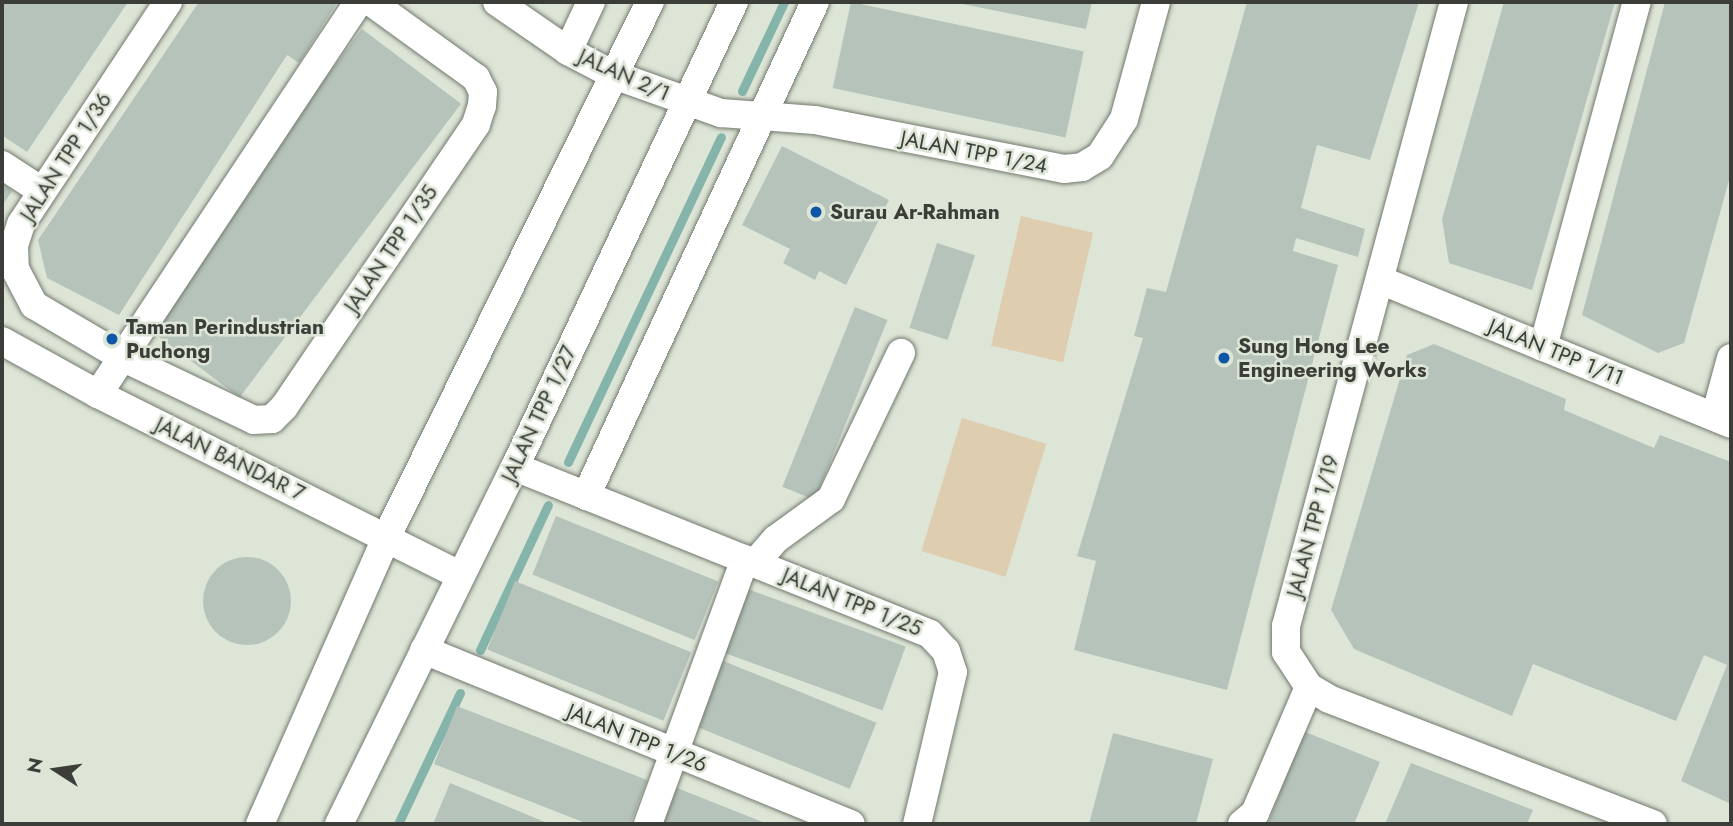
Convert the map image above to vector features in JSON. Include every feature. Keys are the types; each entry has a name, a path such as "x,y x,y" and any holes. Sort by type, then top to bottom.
{"street":[{"name":"JALAN TPP 1/36","path":"122,358 34,305 24,292 13,245 43,191 168,2"},
{"path":"98,394 358,2"},
{"name":"JALAN TPP 1/35","path":"122,358 254,420 272,419 284,407 476,124 482,106 483,92 476,78 371,2"},
{"name":"JALAN 2/1","path":"497,2 568,51 614,75 721,113 764,115"},
{"path":"568,51 591,2"},
{"path":"260,824 387,536 650,2"},
{"name":"JALAN TPP 1/27","path":"339,824 515,467 734,2"},
{"path":"586,496 815,2"},
{"name":"JALAN TPP 1/24","path":"764,115 815,120 1041,167 1082,167 1100,156 1124,119 1156,2"},
{"name":"JALAN TPP 1/19","path":"1309,687 1286,652 1286,626 1454,2"},
{"path":"1543,347 1637,2"},
{"path":"2,165 43,191"},
{"name":"JALAN TPP 1/11","path":"1380,281 1723,420"},
{"name":"JALAN BANDAR 7","path":"2,341 98,394 387,536 460,575"},
{"path":"648,824 750,561 831,499 901,354"},
{"path":"1723,420 1731,358"},
{"name":"JALAN TPP 1/25","path":"515,467 930,634 946,651 953,672 917,824"},
{"name":"JALAN TPP 1/26","path":"424,650 851,824"},
{"path":"1242,824 1255,813 1309,687 1357,711 1653,824"}],"shaded area":[{"path":"1021,216 1093,233 1063,362 991,346"},
{"path":"962,418 1046,444 1006,577 921,551"}],"building":[{"path":"2,2 128,2 27,152 3,136 2,131"},
{"path":"199,2 336,4 299,63 287,55 119,315 47,278 38,240"},
{"path":"851,2 1084,51 1066,138 833,88"},
{"path":"953,2 1092,2 1086,29"},
{"path":"1247,2 1419,2 1370,160 1317,145 1301,208 1365,229 1358,257 1296,238 1293,251 1338,265 1227,690 1074,650 1096,561 1077,556 1143,338 1134,336 1147,288 1166,292"},
{"path":"1504,2 1615,2 1532,290 1449,263 1442,219"},
{"path":"1665,2 1731,2 1731,173 1684,343 1658,353 1582,315"},
{"path":"362,29 461,104 240,398 141,323"},
{"name":"Surau Ar-Rahman","path":"782,146 889,200 846,285 819,271 815,280 783,263 790,249 742,225"},
{"path":"2,183 12,191 2,206"},
{"path":"937,243 975,255 948,340 909,328"},
{"path":"855,307 887,320 815,500 782,487"},
{"path":"1434,344 1566,399 1564,410 1654,448 1660,435 1731,462 1731,804 1681,781 1727,665 1704,655 1676,721 1533,664 1512,716 1354,649 1331,610 1407,355"},
{"path":"556,516 718,582 695,640 532,574"},
{"path":"247,557 264,561 278,570 287,584 291,601 287,618 278,632 264,641 247,645 230,641 216,632 207,618 203,601 207,584 216,570 230,561"},
{"path":"515,581 691,652 663,721 487,650"},
{"path":"745,588 906,646 882,710 722,652"},
{"path":"716,658 876,723 850,789 689,724"},
{"path":"457,706 647,780 630,824 588,824 434,764"},
{"path":"1303,731 1380,762 1354,824 1268,824"},
{"path":"1113,733 1213,759 1196,824 1089,824"},
{"path":"1411,763 1533,810 1527,824 1385,824"},
{"path":"450,783 550,824 433,824"},
{"path":"672,786 768,824 657,824"}],"waterway":[{"path":"742,91 784,2"},
{"path":"568,462 721,137"},
{"path":"480,650 548,505"},
{"path":"398,824 460,693"}],"place":[{"name":"Surau Ar-Rahman","path":"816,212"},
{"name":"Taman Perindustrian Puchong","path":"112,339"},
{"name":"Sung Hong Lee Engineering Works","path":"1224,358"}]}
